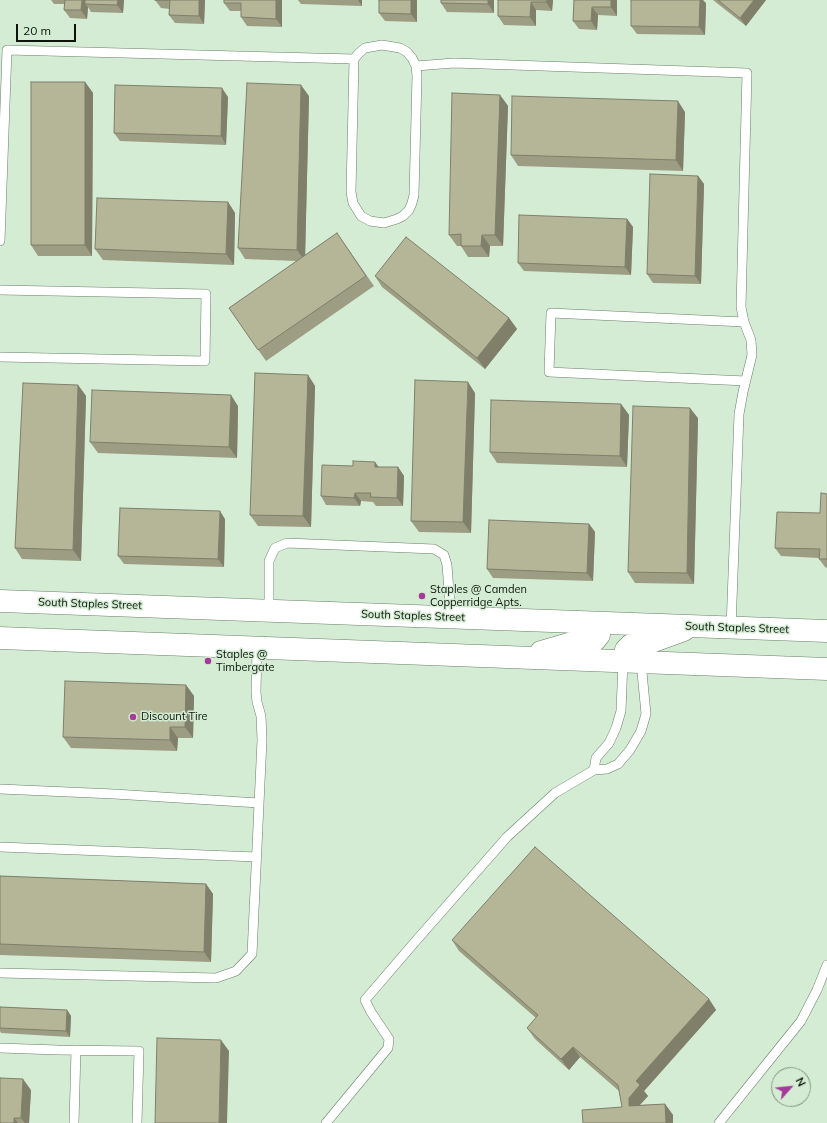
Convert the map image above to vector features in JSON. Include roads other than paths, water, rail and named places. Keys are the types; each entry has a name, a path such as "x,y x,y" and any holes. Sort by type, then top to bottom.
{"main road":[{"name":"South Staples Street","path":"0,601 827,631"},
{"path":"524,658 572,643 586,643 594,640 599,635 599,623"},
{"path":"632,662 626,650 631,644 638,642 651,642 692,626"},
{"path":"0,638 827,669"}],"lane":[{"path":"382,45 392,46 405,50 410,55 416,66 418,76 414,195 409,210 397,219 384,223 370,221 361,216 355,208 352,198 354,59 359,53 369,47 382,45"},
{"path":"0,242 6,50 354,59"},
{"path":"416,66 454,62 747,73 741,307 752,347 751,363 740,414 731,628"},
{"path":"0,290 206,294 205,361 0,357"},
{"path":"744,322 551,313 549,372 746,381"},
{"path":"269,611 269,561 275,548 287,543 434,549 444,555 447,565 451,617"},
{"path":"0,973 216,978 236,971 252,954 262,740 261,716 256,692 257,648"},
{"path":"594,770 596,758 609,743 616,728 632,662"},
{"path":"326,1123 388,1048 389,1039 365,1000 507,837 555,792 594,770 607,769 618,764 630,750 641,731 646,714 632,662"},
{"path":"0,789 259,803"},
{"path":"0,847 257,857"},
{"path":"719,1123 801,1021 818,990 827,965"},
{"path":"0,1048 139,1050 137,1123"},
{"path":"74,1123 76,1050"}],"place":[{"name":"Staples @ Camden Copperridge Apts.","path":"422,596"},
{"name":"Staples @ Timbergate","path":"208,661"},
{"name":"Discount Tire","path":"133,717"}]}
